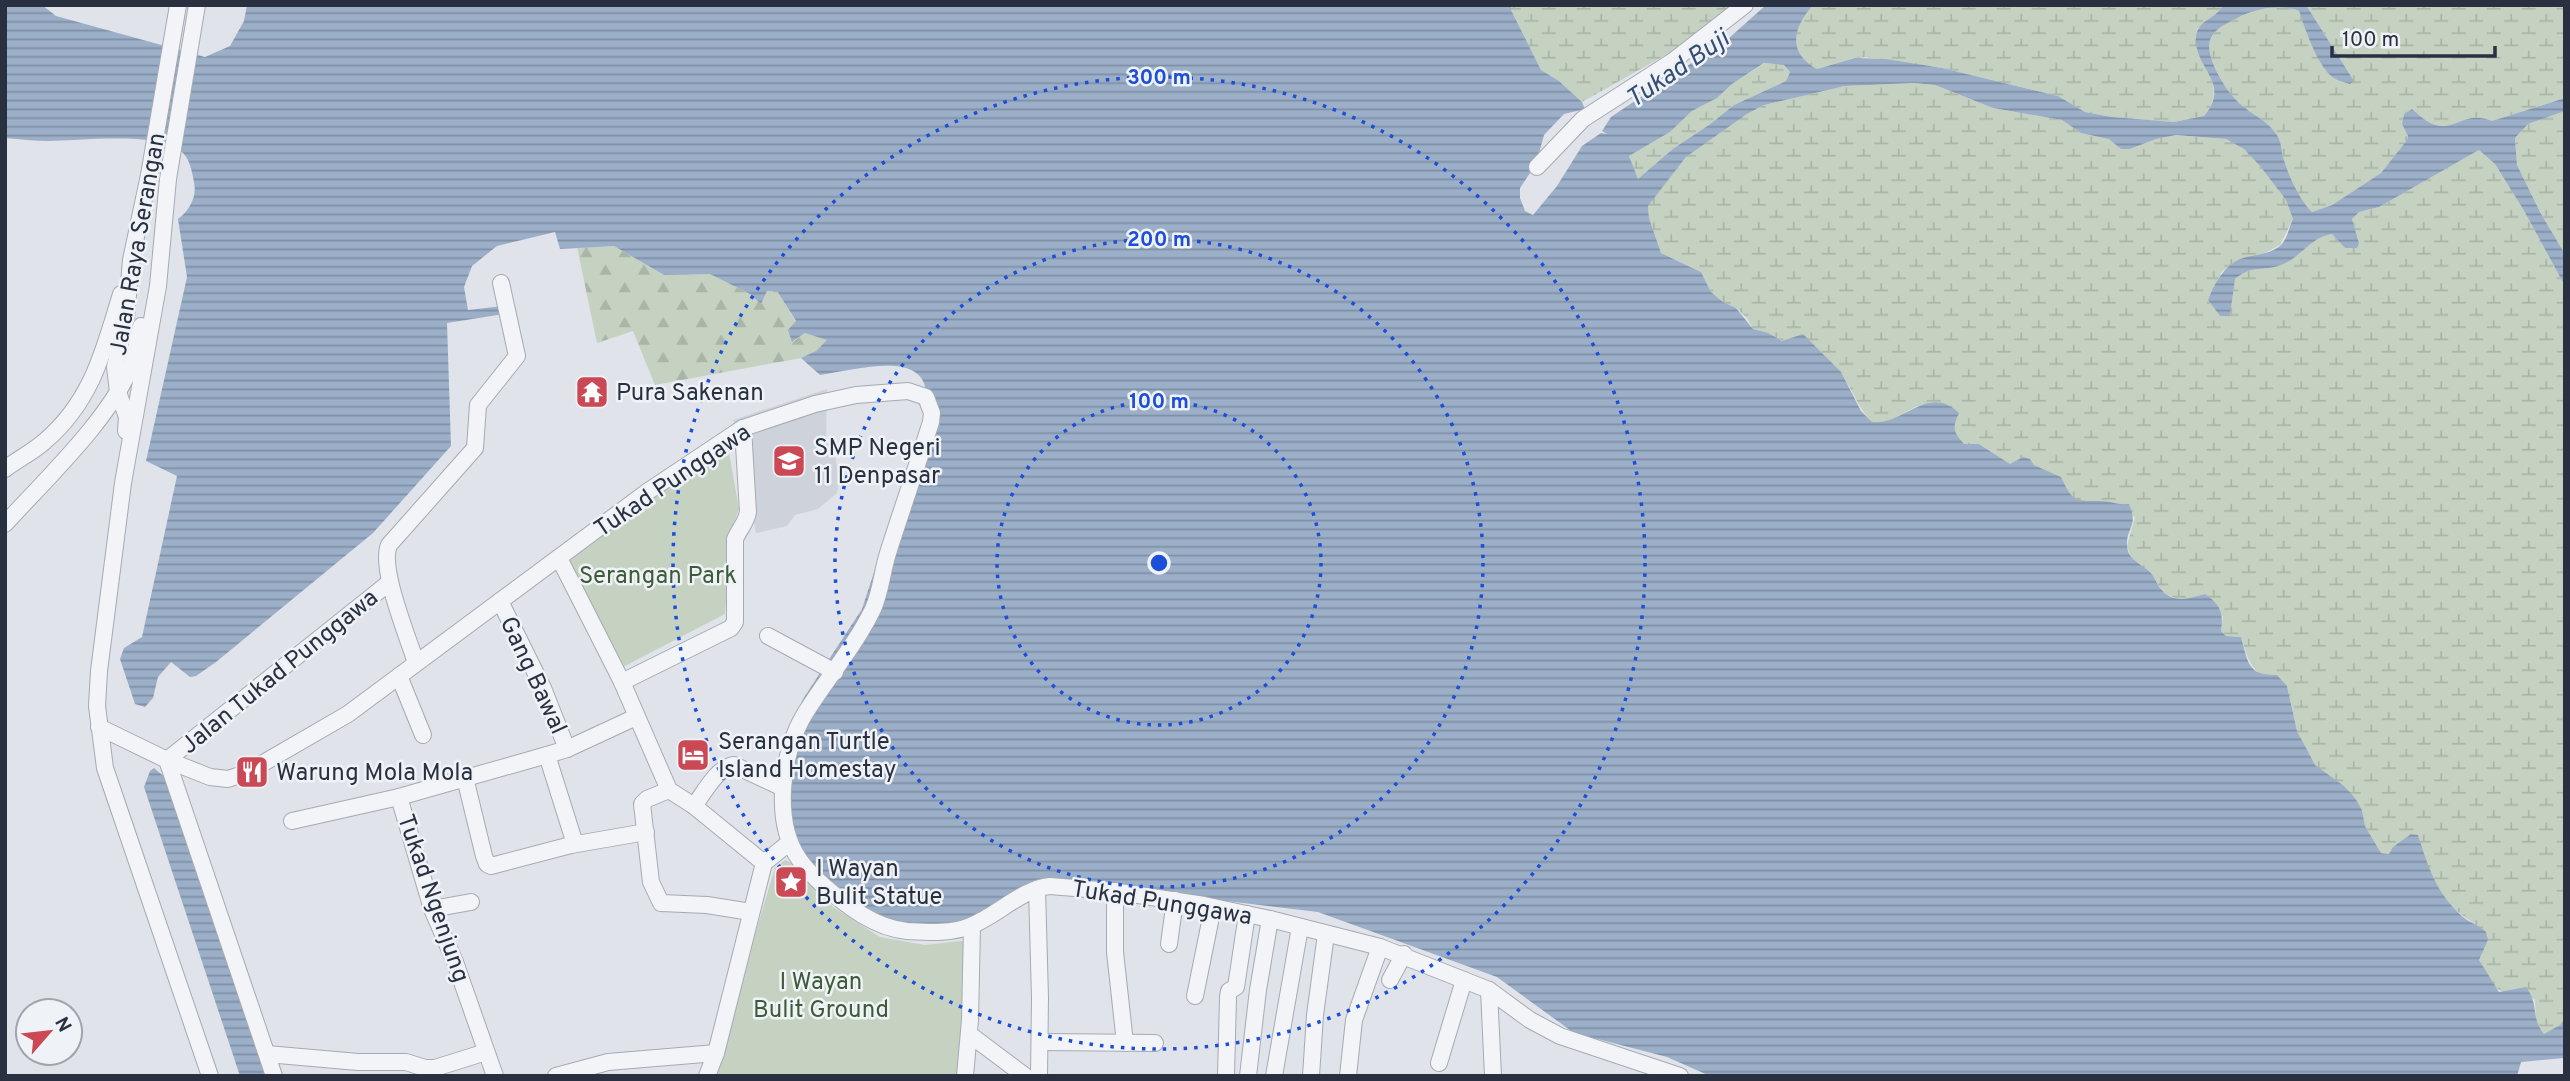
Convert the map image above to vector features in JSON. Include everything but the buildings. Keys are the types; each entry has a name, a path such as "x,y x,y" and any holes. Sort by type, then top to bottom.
{"street":[{"path":"1537,167 1583,120 1673,61 1745,5"},
{"name":"Jalan Raya Serangan","path":"123,483 127,417 118,392 115,367 126,318 131,260 178,9"},
{"name":"Jalan Raya Serangan","path":"196,12 167,179 158,286 123,483 97,706 105,768 210,1076"},
{"path":"5,524 85,435 118,392 132,363 163,225"},
{"path":"5,469 44,443 70,417 98,370 131,260"},
{"path":"416,663 390,582 386,553 389,545 475,448 478,405 517,356 502,283"},
{"name":"Tukad Punggawa","path":"99,727 167,760 219,779 246,773 348,714 647,492 743,428 815,404 888,391 908,391 926,397 930,404 931,422 887,555 881,585 873,608 835,672 806,712 789,751 783,788 784,814 790,842 799,859 818,880 849,906 875,922 904,931 937,932 972,926 1037,889 1050,886 1115,891 1270,919 1380,947 1489,990 1531,1020 1560,1036 1679,1076"},
{"path":"622,682 721,634 735,622 735,539 738,530 746,523 748,512 743,428"},
{"path":"559,558 622,682 669,790 694,806 764,863"},
{"name":"Jalan Tukad Punggawa","path":"167,760 390,582"},
{"name":"Gang Bawal","path":"500,601 543,688 567,749"},
{"path":"768,636 835,672"},
{"path":"399,676 423,735"},
{"name":"Tukad Ngenjung","path":"495,1076 455,962 432,909 400,797 567,749 636,717"},
{"path":"547,755 575,844"},
{"path":"167,760 274,1076"},
{"path":"694,806 729,765 783,788"},
{"path":"465,778 487,864 491,866 575,844 646,832"},
{"path":"669,790 643,801 642,810 651,882 661,903 707,905 751,912"},
{"path":"292,821 400,797"},
{"path":"707,1076 716,1053 764,863 790,842"},
{"path":"1037,889 1041,1042 1039,1076"},
{"path":"1115,891 1115,952 1125,1043"},
{"path":"1169,944 1175,900"},
{"path":"432,909 471,902"},
{"path":"1195,996 1213,907"},
{"path":"1236,987 1247,914"},
{"path":"1248,1076 1270,919"},
{"path":"965,1076 972,926"},
{"path":"1274,1076 1300,927"},
{"path":"1311,1076 1317,993 1326,934"},
{"path":"1348,1076 1354,1020 1380,947"},
{"path":"1390,980 1404,954"},
{"path":"1439,1063 1464,980"},
{"path":"1226,1076 1229,991 1236,987 1258,990"},
{"path":"1489,990 1493,1076"},
{"path":"969,1034 1025,1076"},
{"path":"1041,1042 1155,1043"},
{"path":"1226,1051 1249,1056"},
{"path":"268,1054 358,1062 406,1062 435,1068 486,1052"},
{"path":"556,1076 608,1062 716,1053"}],"shaded area":[{"name":"SMP Negeri 11 Denpasar","path":"827,389 826,440 832,443 840,479 837,493 818,509 795,515 787,526 756,533 733,420"}],"green space":[{"path":"1511,5 1734,5 1680,47 1582,102 1559,81 1541,70"},
{"path":"1813,5 2223,5 2220,11 2197,29 2199,52 2213,82 2214,93 2204,116 2174,122 2085,112 2058,96 1942,68 1866,57 1817,69 1801,55 1796,39 1801,22"},
{"path":"2306,5 2565,5 2565,98 2492,121 2475,118 2443,126 2429,123 2412,109 2404,114 2402,124 2408,136 2407,140 2381,173 2332,205 2312,212 2292,181 2277,135 2231,94 2218,75 2209,45 2217,30 2241,16 2270,8 2292,9 2299,11 2309,39 2354,81"},
{"path":"1765,63 1784,65 1790,72 1786,81 1734,105 1674,148 1638,180 1629,156 1670,132 1692,111 1717,98 1732,84"},
{"path":"1914,83 1935,85 1993,108 2062,120 2081,133 2105,137 2130,149 2176,135 2226,139 2244,149 2286,200 2293,219 2280,245 2263,254 2243,258 2222,271 2208,300 2220,316 2230,315 2235,279 2242,274 2284,264 2325,235 2332,234 2345,248 2359,243 2352,219 2359,212 2379,207 2479,150 2495,164 2565,286 2565,1018 2560,1025 2544,1035 2536,1022 2535,999 2505,993 2495,986 2479,960 2488,940 2480,929 2441,895 2429,870 2418,835 2389,854 2381,853 2365,826 2362,810 2344,786 2315,766 2297,731 2287,686 2255,669 2241,637 2226,636 2221,631 2223,617 2205,594 2182,601 2168,595 2162,591 2150,571 2132,560 2127,546 2135,517 2108,503 2086,503 2076,499 2061,477 2023,457 2010,464 1979,444 1964,445 1954,434 1953,426 1917,406 1886,423 1872,422 1836,370 1800,349 1753,329 1747,318 1736,308 1711,292 1701,272 1661,253 1649,218 1648,205 1686,157 1747,114 1764,105 1845,86"},
{"path":"2565,111 2565,254 2541,214 2517,165 2515,138 2528,124"},
{"path":"614,246 664,275 710,274 750,294 761,304 767,291 777,291 796,322 793,342 805,333 828,340 816,351 801,358 655,385 633,331 597,343 577,247"},
{"name":"Serangan Park","path":"728,447 739,509 730,535 725,614 619,669 567,555"},
{"name":"I Wayan Bulit Ground","path":"785,860 798,866 833,907 880,937 925,945 969,940 960,1076 712,1076 775,868"}],"water":[{"path":"5,5 42,5 56,16 205,57 230,46 244,21 247,5 1511,5 1541,70 1559,81 1582,102 1585,109 1564,114 1544,135 1536,164 1520,188 1520,198 1525,211 1533,215 1557,186 1582,146 1601,133 1607,134 1602,131 1611,117 1729,38 1766,5 1813,5 1801,22 1796,39 1801,55 1817,69 1855,58 1886,59 1942,68 2058,96 2085,112 2174,122 2204,116 2212,104 2213,85 2200,58 2196,38 2199,27 2223,5 2306,5 2354,81 2350,84 2328,73 2313,47 2299,11 2292,9 2270,8 2241,16 2217,30 2209,45 2218,75 2231,94 2277,135 2292,181 2312,212 2332,205 2381,173 2407,140 2408,136 2402,124 2404,114 2412,109 2429,122 2443,126 2475,118 2492,121 2565,98 2565,111 2528,124 2515,138 2517,165 2541,214 2565,254 2565,286 2495,164 2479,150 2379,207 2359,212 2352,219 2359,243 2357,248 2345,248 2332,234 2311,243 2288,262 2241,274 2235,279 2230,316 2220,316 2208,300 2222,274 2239,260 2270,252 2282,244 2293,219 2286,200 2244,149 2226,139 2176,135 2130,149 2121,149 2109,139 2081,133 2062,120 1993,108 1935,85 1914,83 1845,86 1764,105 1686,157 1648,206 1649,218 1661,253 1701,272 1711,292 1736,308 1753,329 1782,341 1803,334 1841,372 1861,411 1872,422 1895,418 1927,403 1948,405 1959,413 1955,430 1964,444 1979,444 2010,464 2023,457 2030,459 2034,465 2061,477 2068,491 2079,500 2129,504 2133,518 2127,546 2132,557 2150,572 2160,588 2170,596 2186,599 2205,594 2210,598 2220,610 2221,631 2226,636 2241,637 2245,653 2254,670 2267,675 2277,675 2287,686 2297,731 2315,765 2344,786 2355,798 2362,810 2365,826 2381,853 2389,854 2393,847 2411,834 2418,835 2430,870 2446,899 2463,917 2486,932 2488,940 2479,960 2499,992 2526,987 2533,1000 2537,1022 2544,1034 2560,1025 2565,1018 2565,1055 2563,1058 2521,1062 2517,1076 1710,1076 1667,1057 1574,1033 1497,977 1318,912 1044,879 980,917 937,927 883,924 813,868 782,821 786,740 803,699 862,609 920,432 929,421 923,419 926,395 922,379 911,370 896,366 877,366 820,375 801,358 816,351 827,340 805,333 792,342 788,330 796,321 777,291 767,291 761,304 750,294 710,274 664,275 614,246 560,249 555,232 497,246 472,266 464,287 468,310 503,306 504,314 447,323 451,446 373,533 216,662 196,676 190,677 171,662 158,677 153,698 145,707 135,704 120,659 124,648 142,637 177,476 146,461 187,277 178,219 186,212 193,198 195,188 192,174 189,162 182,152 171,145 156,141 43,141 5,138","holes":["1764,63 1784,65 1790,72 1786,81 1734,105 1674,148 1638,179 1629,156 1670,132 1692,111 1717,98 1732,84"]},
{"path":"154,768 173,784 265,1076 240,1076 144,787 150,771"}],"place":[{"name":"Pura Sakenan","path":"592,392"},
{"name":"SMP Negeri 11 Denpasar","path":"789,461"},
{"name":"Serangan Turtle Island Homestay","path":"693,755"},
{"name":"Warung Mola Mola","path":"252,772"},
{"name":"I Wayan Bulit Statue","path":"791,882"}],"water label":[{"name":"Tukad Buji","path":"1677,68"}]}
